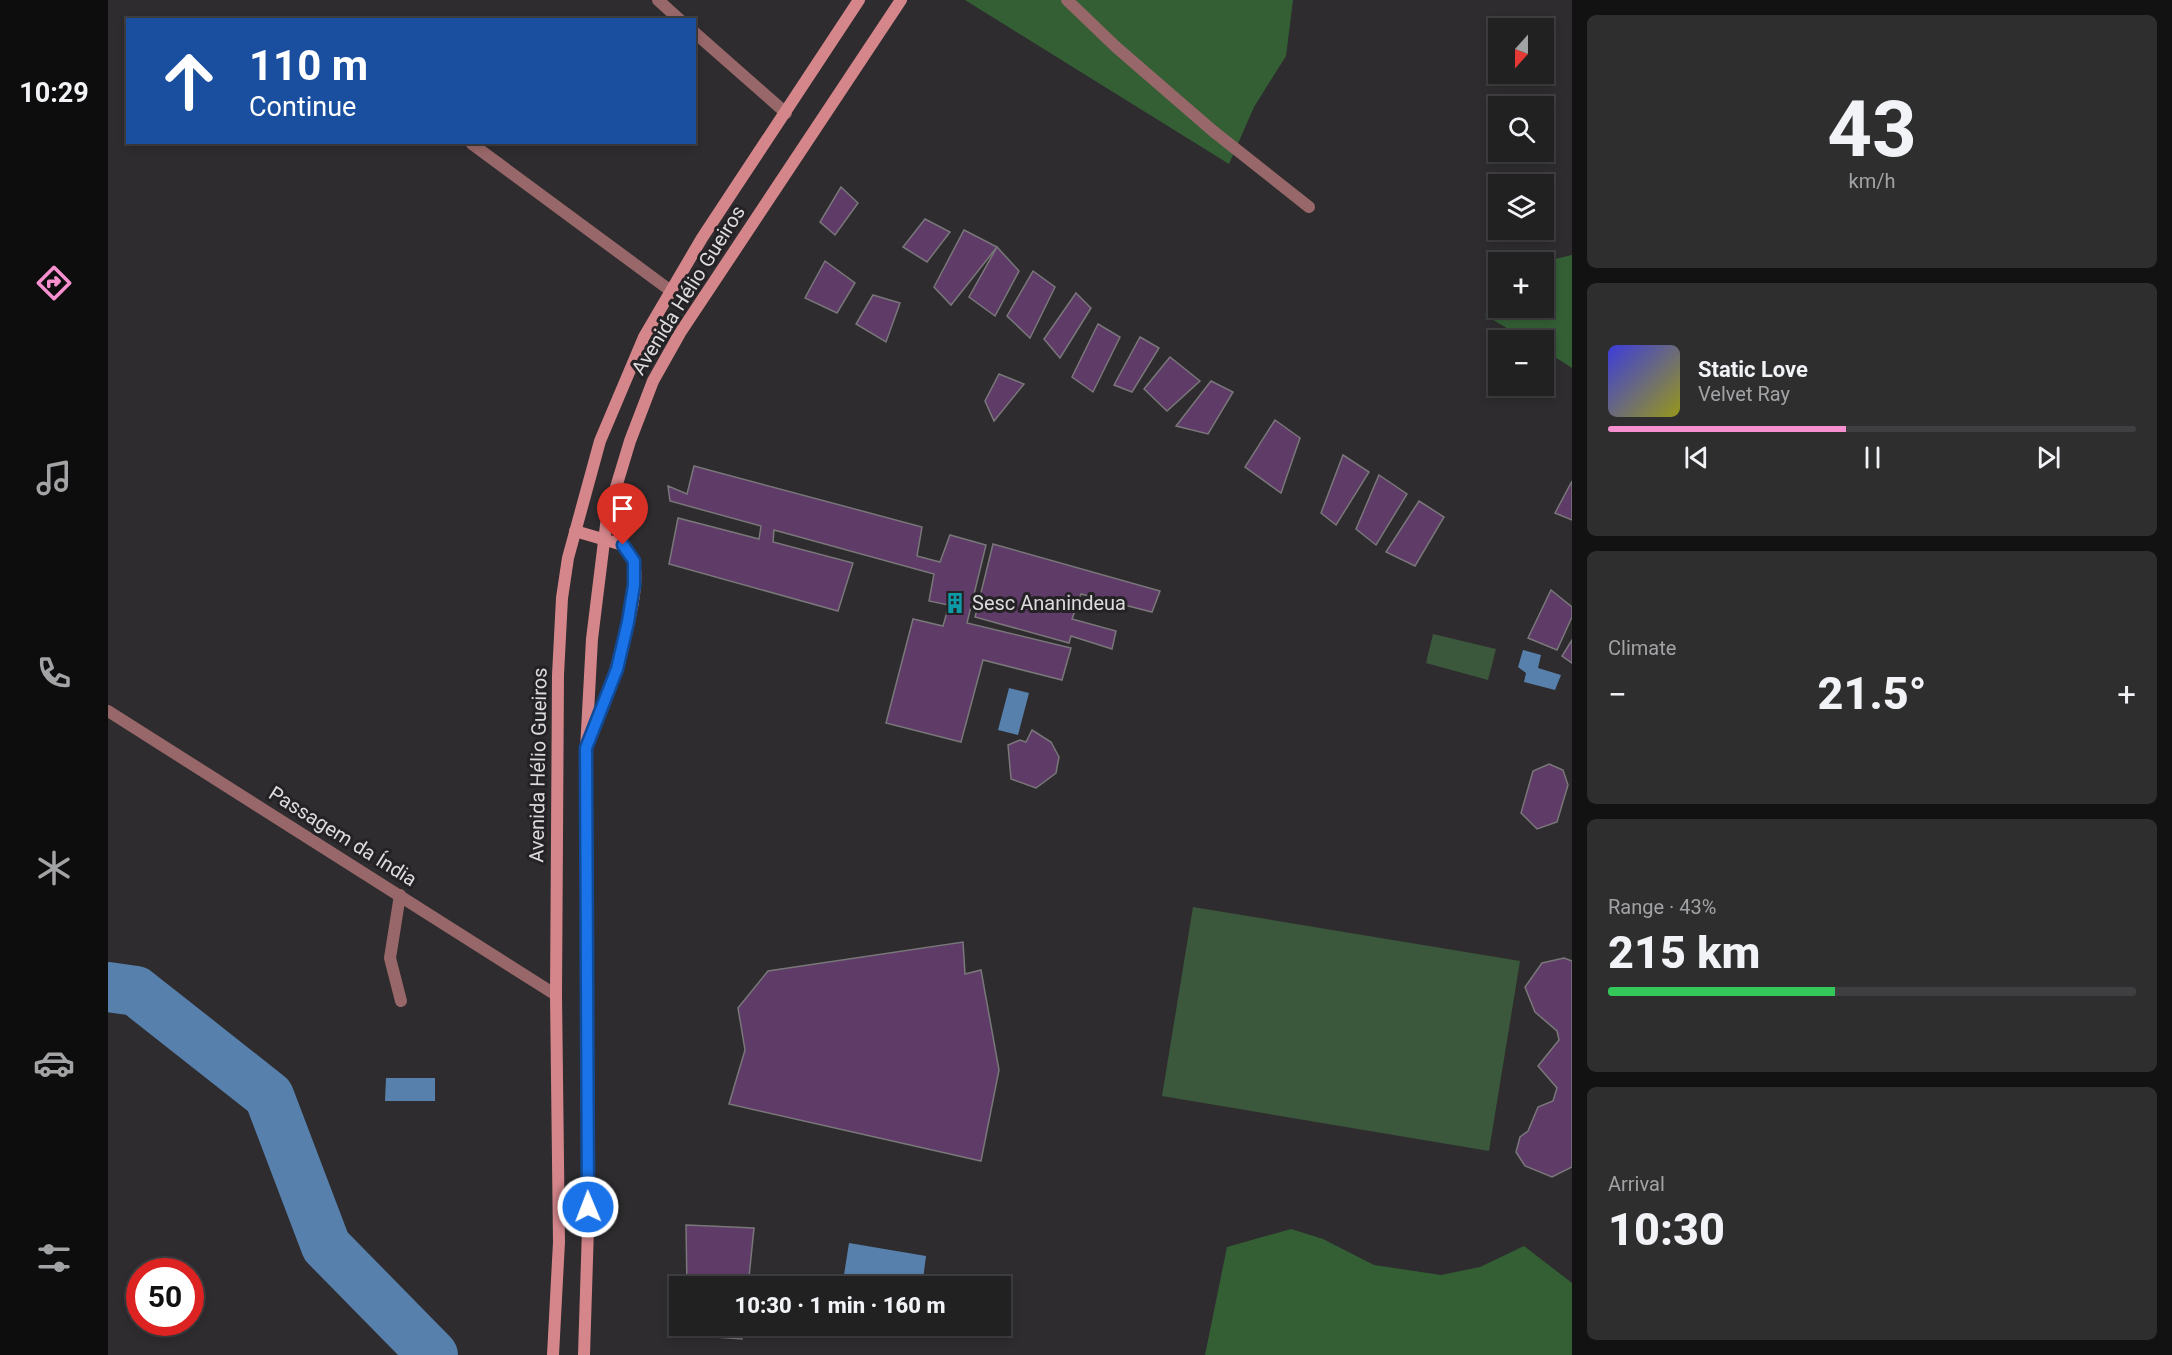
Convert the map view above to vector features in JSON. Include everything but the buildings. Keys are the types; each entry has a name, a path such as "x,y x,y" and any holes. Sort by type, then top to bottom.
{"main road":[{"name":"Avenida Hélio Gueiros","path":"553,1355 560,1242 556,995 558,675 562,598 575,531 600,441 644,337 702,238 859,0"},
{"name":"Avenida Hélio Gueiros","path":"584,1355 588,1228 586,748 592,639 607,517 630,441 652,381 718,274 901,0"},
{"path":"575,531 623,545 634,561 634,585 617,669 586,748"}],"street":[{"path":"658,0 678,18"},
{"path":"1067,0 1116,47 1195,116 1309,207"},
{"path":"696,34 786,113"},
{"path":"472,144 671,291"},
{"name":"Passagem da Índia","path":"108,711 556,995"},
{"path":"400,895 390,958 400,1001"}],"green space":[{"path":"965,0 1293,0 1286,56 1254,107 1229,164"},
{"path":"1572,255 1572,368 1554,356 1554,330 1510,330 1490,318 1554,318 1554,259"},
{"path":"1433,634 1496,649 1488,680 1426,663"},
{"path":"1193,907 1520,961 1489,1151 1162,1096"},
{"path":"1291,1229 1323,1239 1374,1265 1441,1275 1480,1267 1524,1246 1572,1283 1572,1355 1205,1355 1227,1247"}],"water":[{"path":"1523,650 1541,655 1538,668 1561,675 1555,690 1524,682 1526,673 1518,667"},
{"path":"1009,688 1029,693 1018,735 998,730"},
{"path":"386,1078 435,1078 435,1101 385,1101"},
{"path":"849,1243 926,1256 923,1276 844,1276"}],"waterway":[{"path":"108,987 136,991 269,1096 326,1246 433,1355"}],"place":[{"name":"Sesc Ananindeua","path":"955,603"}],"route":[{"path":"588,1207 586,748 617,669 628,622 634,585 634,561 623,545"}]}
